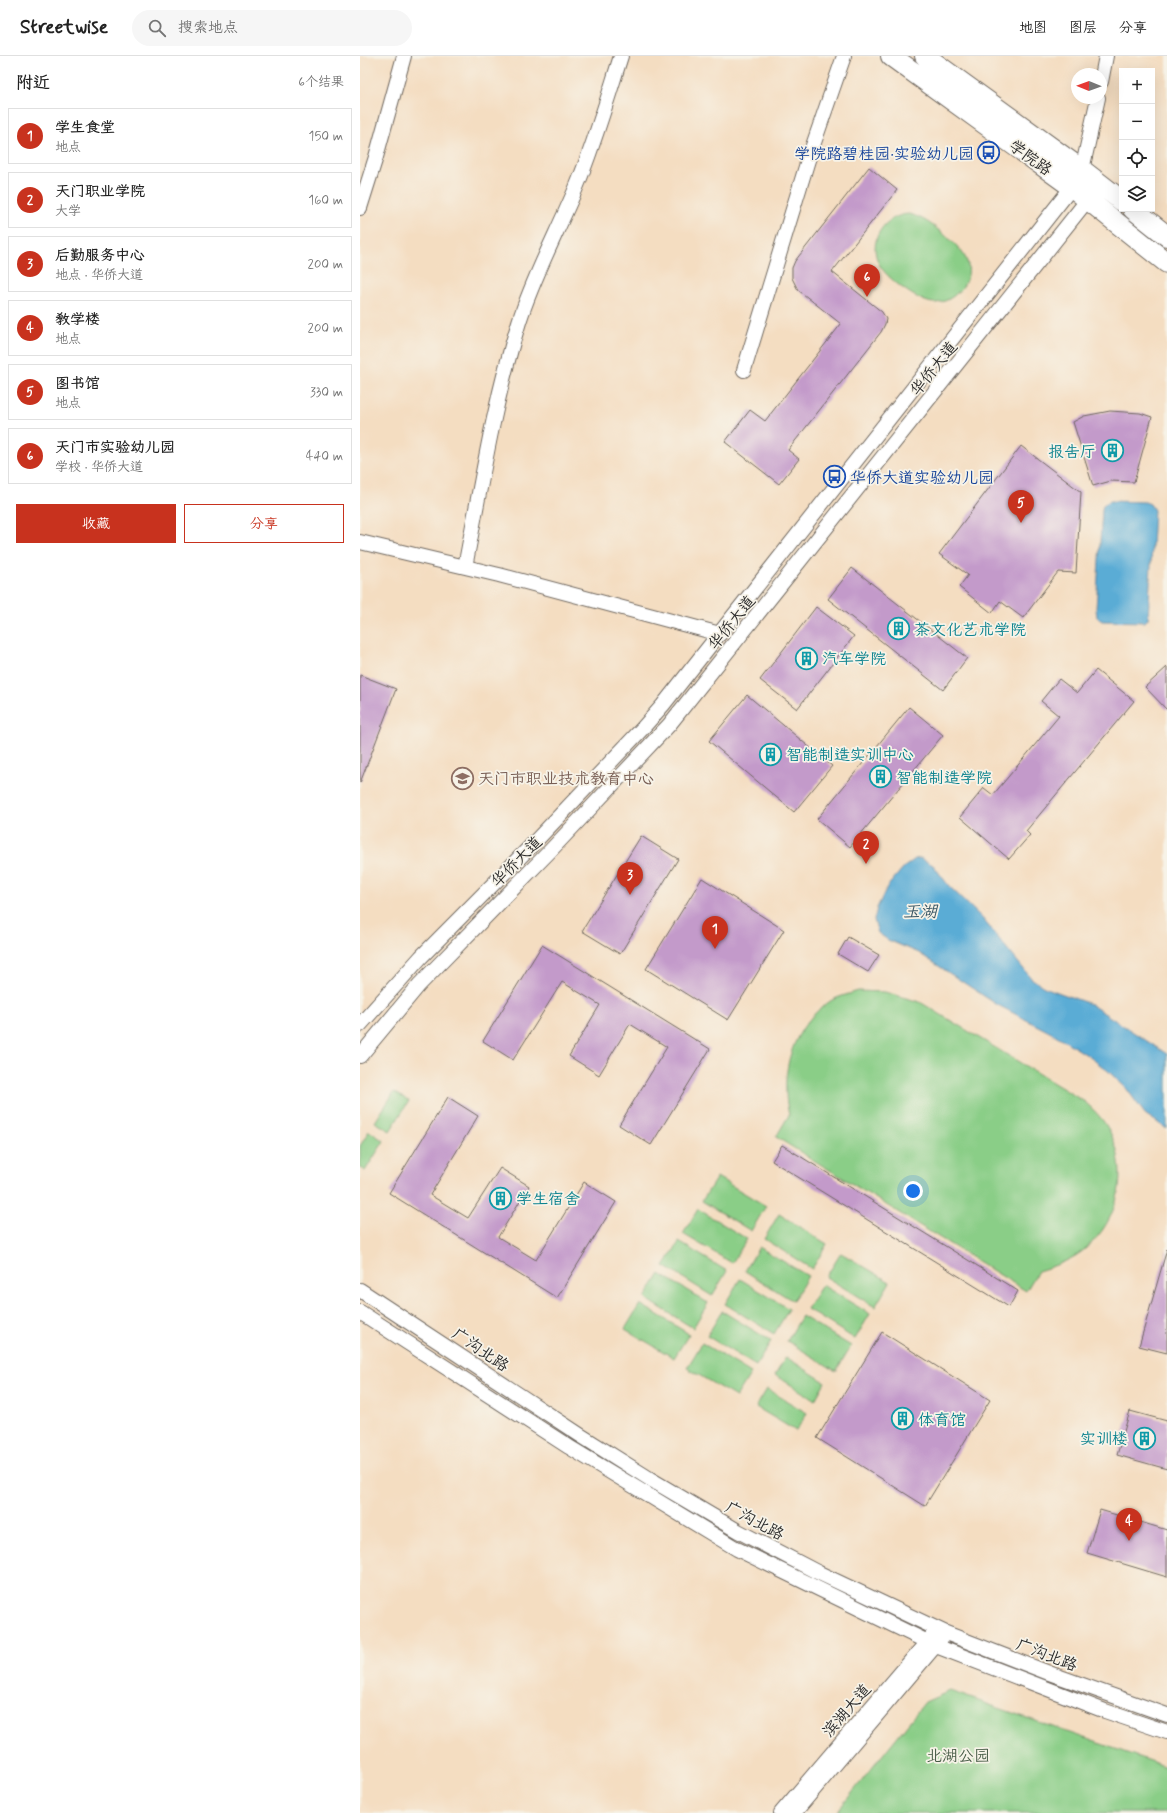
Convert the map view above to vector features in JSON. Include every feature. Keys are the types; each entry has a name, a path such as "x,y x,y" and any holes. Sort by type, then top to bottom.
{"main road":[{"name":"学院路","path":"891,56 1072,187 1167,263"},
{"name":"学院路","path":"925,56 1100,183 1119,199"},
{"path":"1137,212 1167,236"}],"street":[{"path":"360,208 404,56"},
{"path":"465,567 502,384 520,321 534,280 576,188 598,128 621,56"},
{"path":"744,370 808,160 844,56"},
{"path":"1104,68 1106,56"},
{"name":"华侨大道","path":"360,1025 421,957 529,848 641,730 720,634 1072,187 1082,170 1097,104"},
{"name":"华侨大道","path":"360,1056 419,985 561,840 669,725 1100,183"},
{"path":"360,542 465,567 720,634"},
{"name":"广沟北路","path":"360,1290 580,1435 650,1479 738,1531 817,1572 942,1631 1049,1673 1167,1715"},
{"name":"广沟北路","path":"360,1312 569,1447 737,1549 931,1644 1105,1711 1167,1732"},
{"name":"滨湖大道","path":"794,1813 942,1631"},
{"name":"滨湖大道","path":"781,1813 931,1644"}],"green space":[{"path":"900,215 914,215 934,226 948,237 960,250 968,264 966,280 961,289 946,301 934,303 920,299 895,282 888,276 879,264 875,247 880,231 885,224 892,219"},
{"path":"858,991 885,992 920,1002 1085,1102 1099,1116 1108,1128 1116,1147 1120,1179 1118,1195 1106,1225 1097,1238 1080,1253 1063,1262 1038,1271 1026,1291 776,1137 789,1115 786,1099 786,1082 788,1066 798,1036 807,1022 818,1010 838,997"},
{"path":"394,1092 409,1101 390,1131 375,1122"},
{"path":"369,1131 384,1141 365,1171 360,1168 360,1146"},
{"path":"717,1177 766,1206 751,1231 702,1201"},
{"path":"698,1209 747,1239 732,1263 683,1234"},
{"path":"779,1214 827,1244 812,1269 764,1239"},
{"path":"679,1242 727,1271 712,1296 664,1266"},
{"path":"759,1247 808,1276 793,1301 745,1271"},
{"path":"841,1253 890,1282 875,1307 826,1277"},
{"path":"660,1274 708,1303 693,1328 645,1298"},
{"path":"740,1279 789,1309 774,1334 725,1304"},
{"path":"822,1285 870,1314 855,1339 807,1309"},
{"path":"640,1304 689,1334 674,1358 625,1329"},
{"path":"722,1311 771,1341 756,1366 707,1336"},
{"path":"802,1316 851,1346 836,1371 787,1341"},
{"path":"702,1343 751,1373 736,1397 687,1368"},
{"path":"786,1357 825,1382 815,1400 775,1375"},
{"path":"767,1389 807,1413 796,1431 756,1407"},
{"name":"北湖公园","path":"950,1691 1167,1767 1167,1813 836,1813 925,1702"}],"water":[{"path":"1110,501 1145,502 1150,504 1154,510 1148,619 1145,622 1102,621 1097,617 1096,609 1102,510 1103,505"},
{"name":"玉湖","path":"920,858 933,865 949,886 982,918 1031,978 1044,987 1090,1004 1167,1054 1167,1129 1145,1114 1126,1088 1107,1070 1087,1055 1057,1036 996,1004 919,953 888,940 878,933 874,920 877,908 887,887 903,868 915,859"}],"building":[{"path":"869,167 897,190 832,272 882,312 886,319 885,324 881,332 788,450 799,459 779,484 725,442 750,410 765,421 841,324 798,290 792,278 792,268 795,261"},
{"name":"报告厅","path":"1110,411 1140,413 1152,417 1134,482 1111,481 1093,486 1073,422 1084,416"},
{"path":"1021,446 1081,492 1076,573 1058,572 1023,618 1000,601 992,613 959,587 968,575 939,554"},
{"name":"茶文化艺术学院","path":"852,568 967,658 943,690 828,599"},
{"name":"汽车学院","path":"816,607 854,636 797,709 760,680"},
{"path":"1167,667 1167,710 1145,687"},
{"path":"1096,670 1134,701 1026,831 1030,835 1009,859 960,817 984,788 993,795 1059,716 1041,701 1059,679 1077,693"},
{"path":"360,675 396,689 360,783"},
{"name":"智能制造实训中心","path":"747,695 832,766 794,812 709,741"},
{"name":"智能制造学院","path":"909,707 943,735 850,847 817,819"},
{"path":"641,836 678,859 620,954 582,931"},
{"path":"702,878 784,930 728,1020 646,969"},
{"path":"848,937 879,955 868,972 838,954"},
{"path":"542,945 710,1049 651,1145 619,1125 667,1047 630,1024 599,1075 569,1056 600,1005 562,982 513,1060 483,1041"},
{"name":"学生宿舍","path":"448,1097 478,1116 430,1195 468,1218 500,1168 529,1186 498,1237 536,1260 584,1182 616,1202 557,1298 389,1193"},
{"path":"782,1145 1018,1291 1009,1307 772,1161"},
{"path":"1167,1249 1167,1353 1139,1346"},
{"name":"体育馆","path":"882,1332 990,1400 925,1506 817,1438"},
{"name":"实训楼","path":"1130,1411 1167,1421 1167,1469 1117,1455"},
{"path":"1100,1510 1167,1530 1167,1577 1087,1553"}],"place":[{"name":"学院路碧桂园·实验幼儿园","path":"989,153"},
{"name":"天门市实验幼儿园","path":"867,297"},
{"name":"报告厅","path":"1112,451"},
{"name":"华侨大道实验幼儿园","path":"834,477"},
{"name":"图书馆","path":"1021,523"},
{"name":"茶文化艺术学院","path":"898,629"},
{"name":"汽车学院","path":"807,658"},
{"name":"智能制造实训中心","path":"771,754"},
{"name":"智能制造学院","path":"880,777"},
{"name":"天门市职业技术教育中心","path":"462,778"},
{"name":"天门职业学院","path":"866,864"},
{"name":"后勤服务中心","path":"630,895"},
{"name":"学生食堂","path":"715,949"},
{"name":"学生宿舍","path":"501,1198"},
{"name":"体育馆","path":"903,1419"},
{"name":"实训楼","path":"1144,1438"},
{"name":"教学楼","path":"1129,1541"}]}
